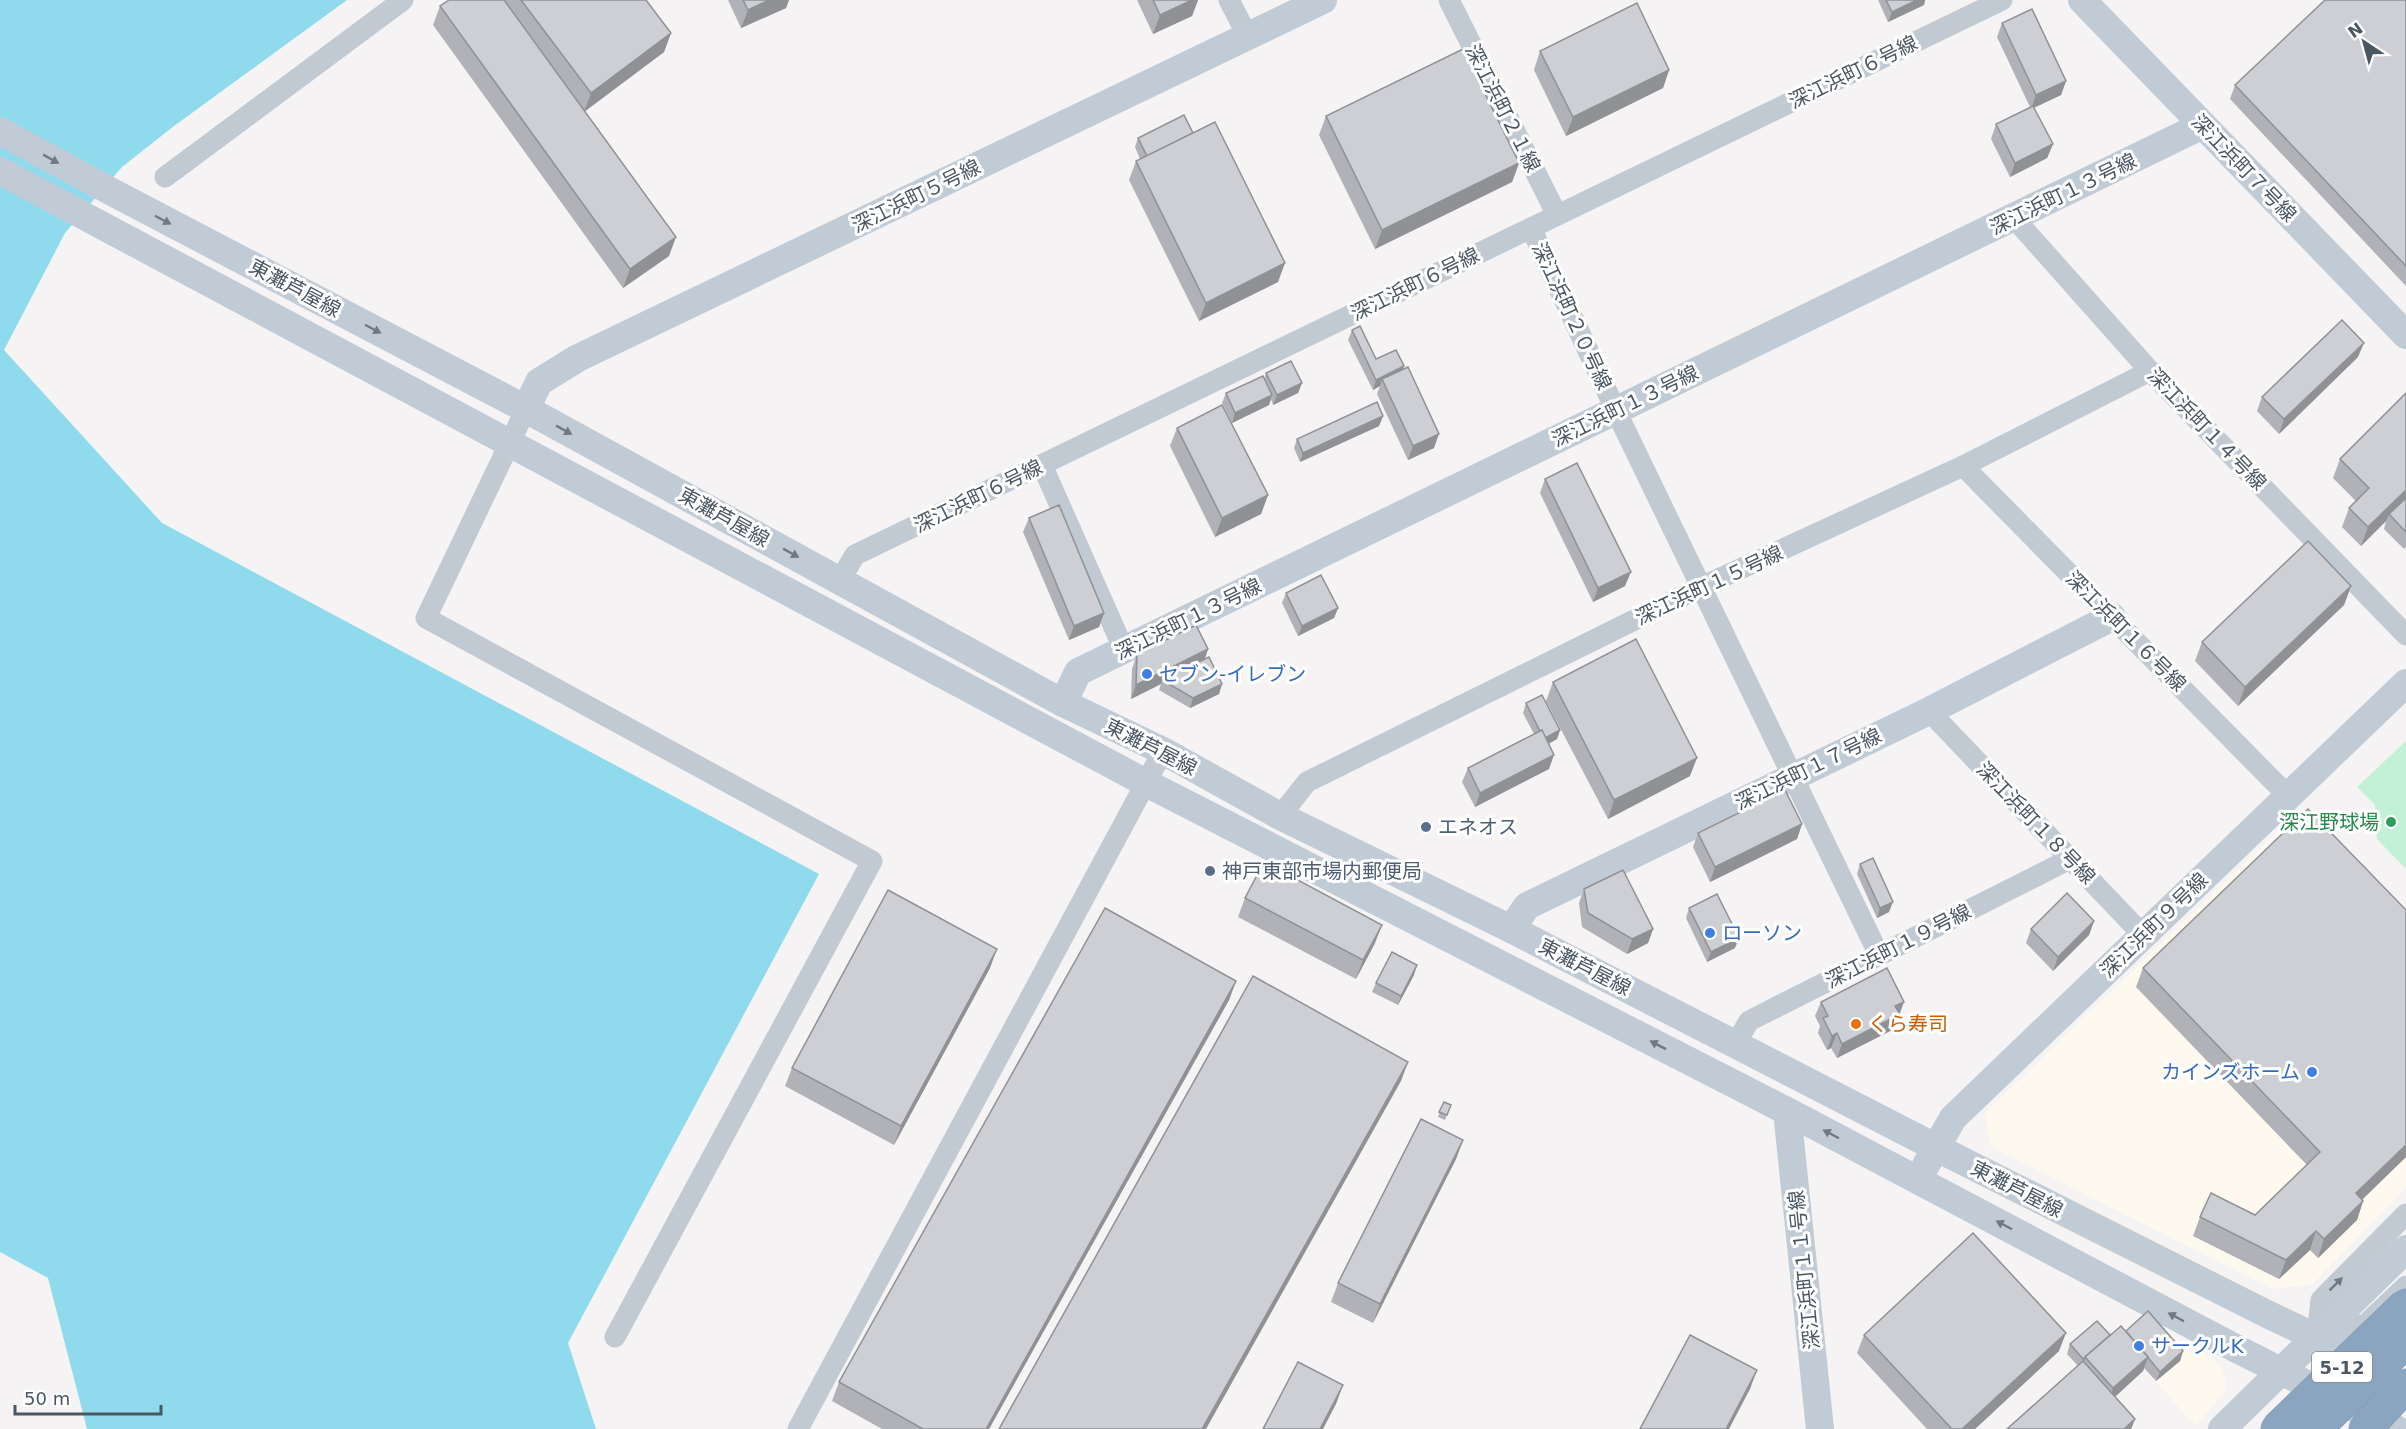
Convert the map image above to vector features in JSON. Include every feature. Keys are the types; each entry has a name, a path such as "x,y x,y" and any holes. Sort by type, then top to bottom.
{"highway":[{"name":"5-12","path":"2277,1429 2406,1305"},
{"path":"2315,1429 2406,1341"},
{"path":"2365,1429 2406,1383"}],"main road":[{"name":"深江浜町５号線","path":"526,409 539,382 578,358 1323,0"},
{"name":"深江浜町７号線","path":"2082,0 2406,335"},
{"name":"深江浜町１３号線","path":"1063,703 1078,672 2204,125"},
{"name":"東灘芦屋線","path":"0,130 112,192 526,409 1063,703 1163,751 1280,816 1510,929 1935,1147 2267,1314 2317,1336 2406,1383"},
{"name":"東灘芦屋線","path":"0,171 1146,783 1787,1111 2237,1349 2396,1429"},
{"name":"深江浜町１７号線","path":"1510,929 1527,906 1929,711 2112,617"},
{"name":"深江浜町９号線","path":"1919,1180 1935,1147 1953,1118 2406,683"},
{"name":"深江浜町１１号線","path":"1787,1111 1820,1429"},
{"path":"2222,1429 2406,1249"}],"street":[{"path":"165,177 402,0"},
{"path":"1229,0 1248,37"},
{"name":"深江浜町２１線","path":"1449,0 1557,215"},
{"name":"深江浜町６号線","path":"840,580 855,555 2002,0"},
{"name":"深江浜町１４号線","path":"2014,218 2150,371 2406,634"},
{"name":"深江浜町２０号線","path":"1531,228 1616,411 1879,956"},
{"name":"深江浜町１５号線","path":"1280,816 1307,782 1701,587 1963,466 2150,371"},
{"path":"526,409 426,618 872,861 615,1337"},
{"path":"1042,465 1124,650"},
{"name":"深江浜町１６号線","path":"1963,466 2289,796"},
{"name":"深江浜町１８号線","path":"1929,711 2143,935"},
{"path":"798,1429 1163,751"},
{"name":"深江浜町１９号線","path":"1736,1043 1749,1021 2070,859"},
{"path":"2406,1214 2321,1300 2317,1336 2366,1324 2406,1286"}],"shaded area":[{"path":"2298,812 2406,924 2406,1187 2312,1285 2272,1289 1990,1146 1985,1113"},
{"path":"2140,1318 2210,1357 2221,1368 2227,1384 2224,1393 2195,1426 2118,1339"}],"green space":[{"name":"深江野球場","path":"2406,741 2406,869 2377,839 2375,805 2357,787"}],"water":[{"path":"0,0 347,0 174,126 122,167 65,233 4,350 162,523 819,874 568,1343 596,1429 87,1429 48,1278 0,1252"}],"building":[{"path":"449,0 504,0 676,237 630,269 440,6"},
{"path":"521,0 646,0 671,33 591,93"},
{"path":"743,0 769,0 748,10"},
{"path":"1153,0 1192,0 1160,15"},
{"path":"1886,0 1917,0 1892,12"},
{"path":"2325,0 2406,0 2406,266 2235,85"},
{"path":"1637,3 1669,70 1573,117 1540,51"},
{"path":"2032,9 2066,81 2036,95 2002,23"},
{"path":"1463,49 1519,163 1382,230 1326,116"},
{"path":"2033,106 2053,144 2015,163 1996,124"},
{"path":"1184,115 1193,133 1147,156 1138,138"},
{"path":"1215,122 1285,263 1206,303 1136,161"},
{"path":"2342,320 2364,343 2284,419 2262,397"},
{"path":"1360,326 1376,359 1396,350 1404,366 1376,380 1352,330"},
{"path":"1291,361 1302,383 1277,395 1266,373"},
{"path":"1408,367 1439,434 1413,446 1382,379"},
{"path":"1263,376 1272,395 1235,413 1226,393"},
{"path":"2406,393 2406,490 2368,527 2349,508 2369,488 2340,459"},
{"path":"1377,402 1383,416 1303,453 1297,439"},
{"path":"1222,405 1268,495 1222,518 1177,428"},
{"path":"1577,463 1631,572 1598,588 1545,479"},
{"path":"2406,498 2406,532 2389,514"},
{"path":"1059,505 1104,613 1074,626 1029,518"},
{"path":"2308,541 2351,586 2245,687 2202,642"},
{"path":"1321,575 1338,608 1302,626 1286,593"},
{"path":"1196,625 1208,649 1136,685 1137,654"},
{"path":"1636,639 1697,758 1614,800 1553,682"},
{"path":"1209,657 1222,684 1193,698 1162,680"},
{"path":"1542,695 1560,730 1545,738 1526,703"},
{"path":"1542,730 1554,755 1480,793 1468,768"},
{"path":"1785,790 1802,824 1715,867 1698,833"},
{"name":"カインズホーム","path":"2308,809 2406,910 2406,1145 2356,1193 2363,1201 2324,1239 2316,1231 2286,1260 2200,1217 2211,1193 2255,1215 2320,1152 2143,968"},
{"path":"1873,858 1893,902 1880,908 1860,864"},
{"path":"1264,862 1382,925 1363,960 1245,898"},
{"path":"1623,870 1653,929 1632,939 1588,913 1584,889"},
{"path":"888,890 997,949 901,1126 792,1068"},
{"path":"2067,893 2094,921 2058,957 2031,929"},
{"name":"ローソン","path":"1717,894 1739,938 1711,952 1689,908"},
{"path":"1105,908 1236,981 986,1429 923,1429 839,1382"},
{"path":"1392,952 1417,965 1401,996 1376,983"},
{"name":"くら寿司","path":"1887,968 1904,1002 1895,1006 1900,1014 1842,1044 1837,1033 1832,1036 1823,1018 1828,1016 1821,1002"},
{"path":"1253,976 1408,1062 1202,1429 999,1429"},
{"path":"1444,1102 1451,1105 1447,1115 1439,1112"},
{"path":"1421,1119 1463,1140 1380,1304 1338,1283"},
{"path":"1973,1233 2066,1333 1962,1429 1952,1429 1864,1335"},
{"path":"2148,1311 2183,1351 2160,1372 2126,1331"},
{"path":"2097,1321 2110,1335 2084,1360 2070,1344"},
{"path":"2121,1326 2148,1357 2113,1388 2085,1357"},
{"path":"1690,1335 1757,1370 1726,1429 1640,1429"},
{"path":"2083,1361 2135,1419 2124,1429 2007,1429"},
{"path":"1298,1362 1343,1385 1320,1429 1263,1429"}],"place":[{"name":"セブン-イレブン","path":"1147,674"},
{"name":"深江野球場","path":"2391,822"},
{"name":"エネオス","path":"1426,827"},
{"name":"神戸東部市場内郵便局","path":"1210,871"},
{"name":"ローソン","path":"1710,933"},
{"name":"くら寿司","path":"1856,1024"},
{"name":"カインズホーム","path":"2312,1072"},
{"name":"サークルK","path":"2139,1346"}]}
